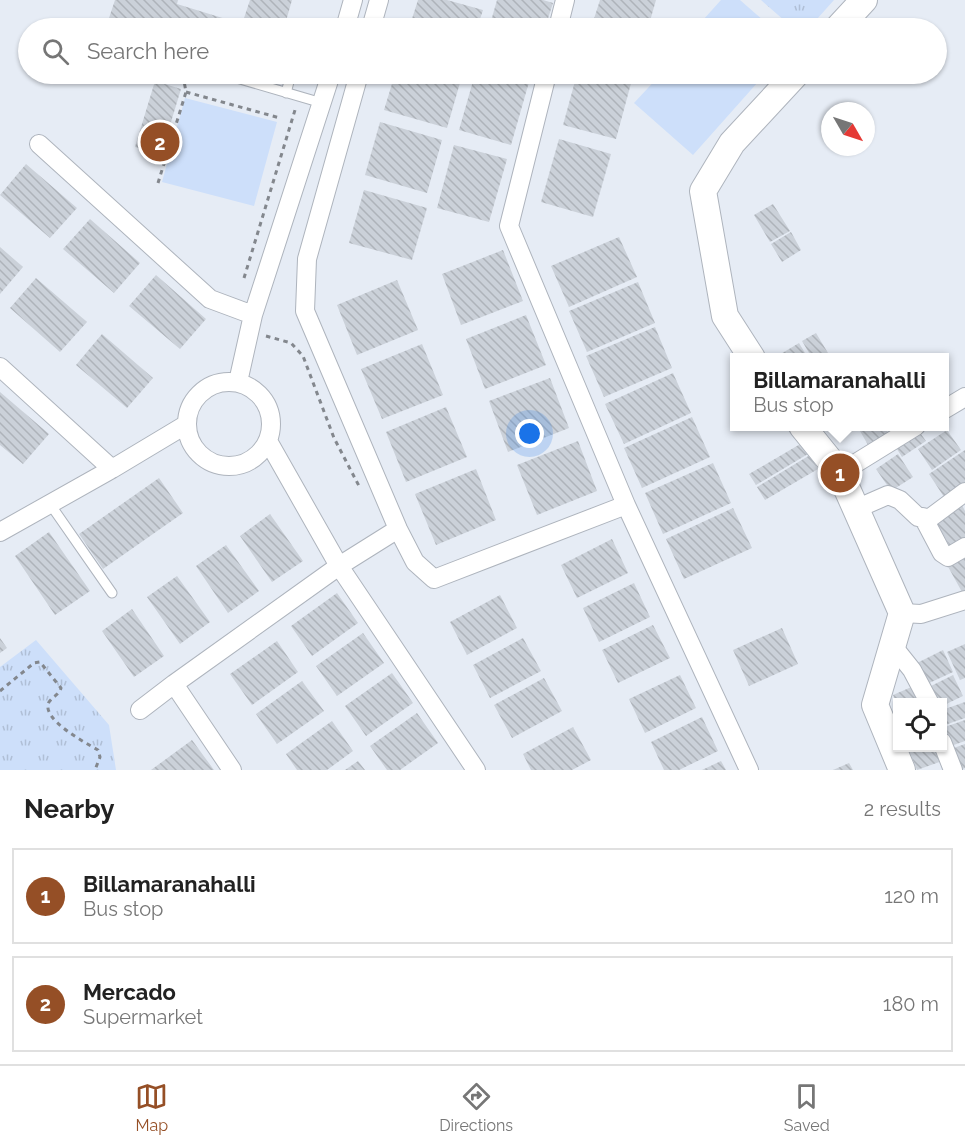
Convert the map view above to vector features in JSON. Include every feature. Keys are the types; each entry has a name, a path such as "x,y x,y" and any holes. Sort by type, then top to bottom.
{"street":[{"path":"348,18 353,0"},
{"path":"374,18 379,0"},
{"path":"560,18 565,0"},
{"path":"847,18 864,0"},
{"path":"238,382 251,324 328,84"},
{"path":"356,84 307,259 305,311 398,529 415,562 434,579 626,505"},
{"path":"544,84 509,226 626,505 748,770"},
{"path":"749,353 725,316 704,190 732,143 787,84"},
{"path":"39,144 210,299 235,309 251,324"},
{"path":"0,368 112,469"},
{"path":"219,382 238,382 256,390 268,404 272,423 268,441 256,457 239,465 220,466 203,458 191,443 187,424 191,406 202,391 219,382"},
{"path":"949,407 965,397"},
{"path":"0,532 187,424"},
{"path":"805,431 840,473 902,613 875,705 902,770"},
{"path":"840,473 908,431"},
{"path":"268,441 339,566 476,770"},
{"path":"856,509 888,495 900,500 918,517 930,518 965,492"},
{"path":"923,517 942,553 948,556 965,547"},
{"path":"140,710 339,566 398,529"},
{"path":"902,613 921,614 965,600"},
{"path":"892,645 912,670 926,698"},
{"path":"174,684 232,770"},
{"path":"946,752 953,770"}],"lane":[{"path":"256,84 322,103"},
{"path":"286,93 288,84"},
{"path":"50,504 112,592"}],"path":[{"path":"158,183 186,92 185,84"},
{"path":"186,92 280,118"},
{"path":"235,309 299,97"},
{"path":"251,324 276,338 291,343 303,356 334,438 363,494"},
{"path":"0,692 34,663 40,662 62,688 48,707 51,718 98,750 100,757 95,770"}],"green space":[{"path":"721,0 740,0 761,18 705,18"},
{"path":"761,0 834,0 818,18 782,18"},
{"path":"652,84 756,84 693,155 634,103"},
{"path":"185,98 277,122 254,206 162,182"},
{"path":"36,640 109,725 116,770 0,770 0,667"}],"building":[{"path":"115,0 178,0 177,4 222,18 109,18"},
{"path":"250,0 292,0 287,18 244,18"},
{"path":"418,0 447,0 483,10 480,18 412,18"},
{"path":"497,0 543,0 553,3 548,18 492,18"},
{"path":"600,0 656,0 651,18 594,18"},
{"path":"154,84 165,84 181,89 161,155 135,147"},
{"path":"392,84 460,84 447,128 384,110"},
{"path":"472,84 528,84 511,145 459,130"},
{"path":"574,84 631,84 616,139 563,125"},
{"path":"380,122 442,140 427,193 365,175"},
{"path":"559,139 611,154 593,217 541,202"},
{"path":"454,145 507,159 489,222 437,208"},
{"path":"26,164 77,208 50,238 0,195"},
{"path":"364,190 427,208 412,260 349,243"},
{"path":"773,204 790,231 770,242 754,215"},
{"path":"90,219 140,263 114,293 63,249"},
{"path":"791,232 801,250 782,262 771,244"},
{"path":"619,237 637,277 569,307 551,266"},
{"path":"0,247 23,267 0,294"},
{"path":"503,250 523,301 461,325 442,274"},
{"path":"156,275 206,319 180,349 129,306"},
{"path":"36,278 87,322 60,352 10,308"},
{"path":"397,280 418,330 357,355 337,305"},
{"path":"638,282 655,323 587,352 569,311"},
{"path":"526,315 546,365 485,389 466,339"},
{"path":"655,327 672,368 604,397 586,356"},
{"path":"816,333 828,353 809,353 802,341"},
{"path":"102,334 153,378 127,408 76,365"},
{"path":"799,343 805,353 782,353"},
{"path":"422,344 443,395 382,419 361,369"},
{"path":"673,373 691,413 624,444 605,404"},
{"path":"550,378 569,428 508,452 489,401"},
{"path":"0,392 49,434 23,464 0,445"},
{"path":"446,407 467,457 406,482 386,432"},
{"path":"692,417 710,457 642,488 624,448"},
{"path":"836,431 852,431 840,438"},
{"path":"860,431 887,431 888,433 868,445"},
{"path":"917,431 926,441 902,457 895,446"},
{"path":"948,431 961,450 932,470 918,449"},
{"path":"578,441 597,491 537,515 517,465"},
{"path":"802,443 808,454 756,485 749,474"},
{"path":"965,450 965,483 944,497 929,474"},
{"path":"898,454 913,477 891,491 876,469"},
{"path":"810,455 818,469 765,500 757,487"},
{"path":"713,463 731,503 663,534 645,493"},
{"path":"476,469 496,520 436,545 415,494"},
{"path":"159,478 183,513 103,569 79,534"},
{"path":"962,505 965,511 965,543 952,550 935,520"},
{"path":"733,508 752,548 684,579 666,539"},
{"path":"270,514 303,561 272,582 240,536"},
{"path":"49,532 90,591 55,615 15,556"},
{"path":"612,539 628,573 577,598 561,565"},
{"path":"226,545 259,591 228,613 196,566"},
{"path":"965,553 965,591 962,592 946,563"},
{"path":"177,576 210,622 180,644 147,597"},
{"path":"634,583 650,617 599,642 583,608"},
{"path":"337,593 358,623 312,656 291,626"},
{"path":"500,595 517,628 467,655 450,622"},
{"path":"132,609 164,656 134,677 102,631"},
{"path":"653,625 670,658 618,683 602,650"},
{"path":"782,628 798,664 749,686 733,650"},
{"path":"363,633 384,663 337,696 316,666"},
{"path":"0,638 7,648 0,653"},
{"path":"523,638 541,671 490,698 473,665"},
{"path":"277,641 298,672 252,705 230,674"},
{"path":"965,644 965,678 960,680 947,652"},
{"path":"943,650 953,672 925,685 915,664"},
{"path":"392,673 413,703 366,736 345,706"},
{"path":"680,675 696,708 645,733 629,699"},
{"path":"953,675 963,696 947,704 947,698 932,698 927,688"},
{"path":"544,678 562,711 512,738 494,705"},
{"path":"302,681 324,711 277,744 256,714"},
{"path":"916,685 921,698 894,698 893,695"},
{"path":"965,702 965,718 947,724 947,708"},
{"path":"417,713 438,743 400,770 387,770 370,746"},
{"path":"702,717 718,751 679,770 664,770 651,742"},
{"path":"965,720 965,741 948,747 947,726"},
{"path":"332,721 353,751 327,770 297,770 286,754"},
{"path":"573,727 591,760 572,770 531,770 523,754"},
{"path":"192,740 214,770 151,770"},
{"path":"965,744 965,768 960,770 951,749"},
{"path":"910,752 942,752 945,760 917,770"},
{"path":"358,761 365,770 345,770"},
{"path":"721,761 726,770 702,770"},
{"path":"849,763 853,770 833,770"}],"place":[{"name":"Mercado","path":"160,142"},
{"name":"Billamaranahalli","path":"840,473"}]}
